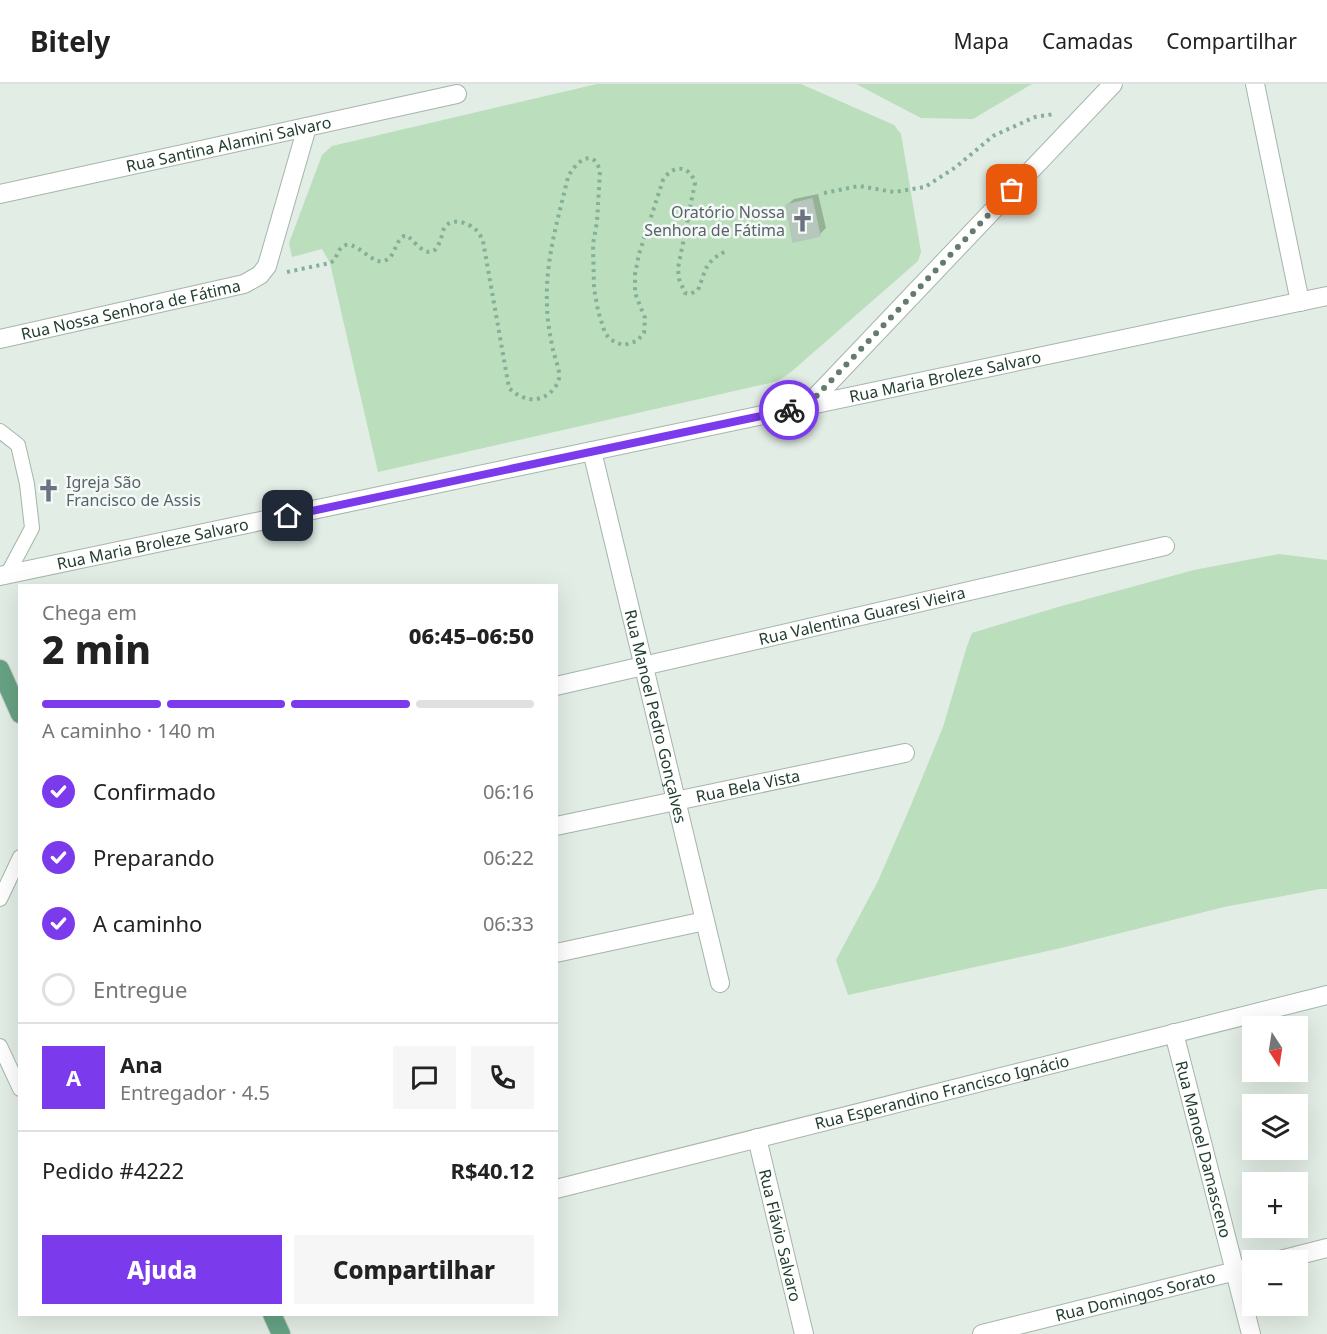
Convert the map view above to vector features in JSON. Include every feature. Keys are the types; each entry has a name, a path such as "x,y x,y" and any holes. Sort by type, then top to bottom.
{"main road":[{"path":"1,674 18,710"},
{"path":"273,1316 281,1334"}],"street":[{"path":"807,406 1113,84"},
{"path":"1255,84 1300,302"},
{"name":"Rua Santina Alamini Salvaro","path":"0,195 457,94"},
{"path":"260,275 267,266 307,127"},
{"name":"Rua Nossa Senhora de Fátima","path":"0,339 244,284 260,275"},
{"name":"Rua Maria Broleze Salvaro","path":"3,576 1327,296"},
{"name":"Rua Manoel Pedro Gonçalves","path":"592,451 720,983"},
{"name":"Rua Valentina Guaresi Vieira","path":"558,686 1165,546"},
{"name":"Rua Bela Vista","path":"558,826 905,753"},
{"path":"558,953 705,921"},
{"name":"Rua Esperandino Francisco Ignácio","path":"558,1188 1327,994"},
{"name":"Rua Manoel Damasceno","path":"1174,1034 1242,1262"},
{"name":"Rua Flávio Salvaro","path":"757,1138 804,1334"},
{"path":"1308,1253 1327,1248"},
{"name":"Rua Domingos Sorato","path":"982,1334 1242,1269"},
{"name":"Rua Manoel Damasceno","path":"1249,1316 1251,1334"}],"lane":[{"path":"0,431 18,445 27,484 32,528 3,576"},
{"path":"0,899 18,861"},
{"path":"0,1046 18,1085"}],"path":[{"path":"824,193 859,186 894,192 925,187 956,167 993,136 1035,117 1090,107"},
{"path":"260,275 274,275 330,263 341,249 352,245 374,260 386,261 392,257 399,239 404,236 408,236 427,252 438,246 444,227 452,222 461,222 475,228 483,241 509,388 514,394 537,399 552,391 560,376 549,329 547,281 554,234 568,177 580,161 585,158 591,159 598,165 600,171 597,222 593,244 593,277 598,311 605,333 610,339 624,345 631,344 638,341 644,333 645,318 635,293 635,274 639,254 663,180 672,170 685,169 694,178 695,183 678,268 679,279 685,292 690,294 698,290 706,267 718,255 726,251"}],"green space":[{"path":"597,84 801,84 894,125 901,134 921,252 918,261 778,381 378,472 330,263 322,249 292,257 289,243 322,155 332,146"},
{"path":"856,84 1032,84 973,119 921,118"},
{"path":"1279,554 1327,560 1327,889 1224,907 1061,948 848,995 836,960 878,881 911,805 943,727 972,633 1194,570"}],"building":[{"name":"Oratório Nossa Senhora de Fátima","path":"812,199 820,236 793,242 786,205"}],"way so far":[{"path":"789,410 807,406 1012,190"}],"place":[{"name":"Oratório Nossa Senhora de Fátima","path":"803,221"},
{"name":"Igreja São Francisco de Assis","path":"48,491"}],"route":[{"path":"288,516 789,410"}]}
